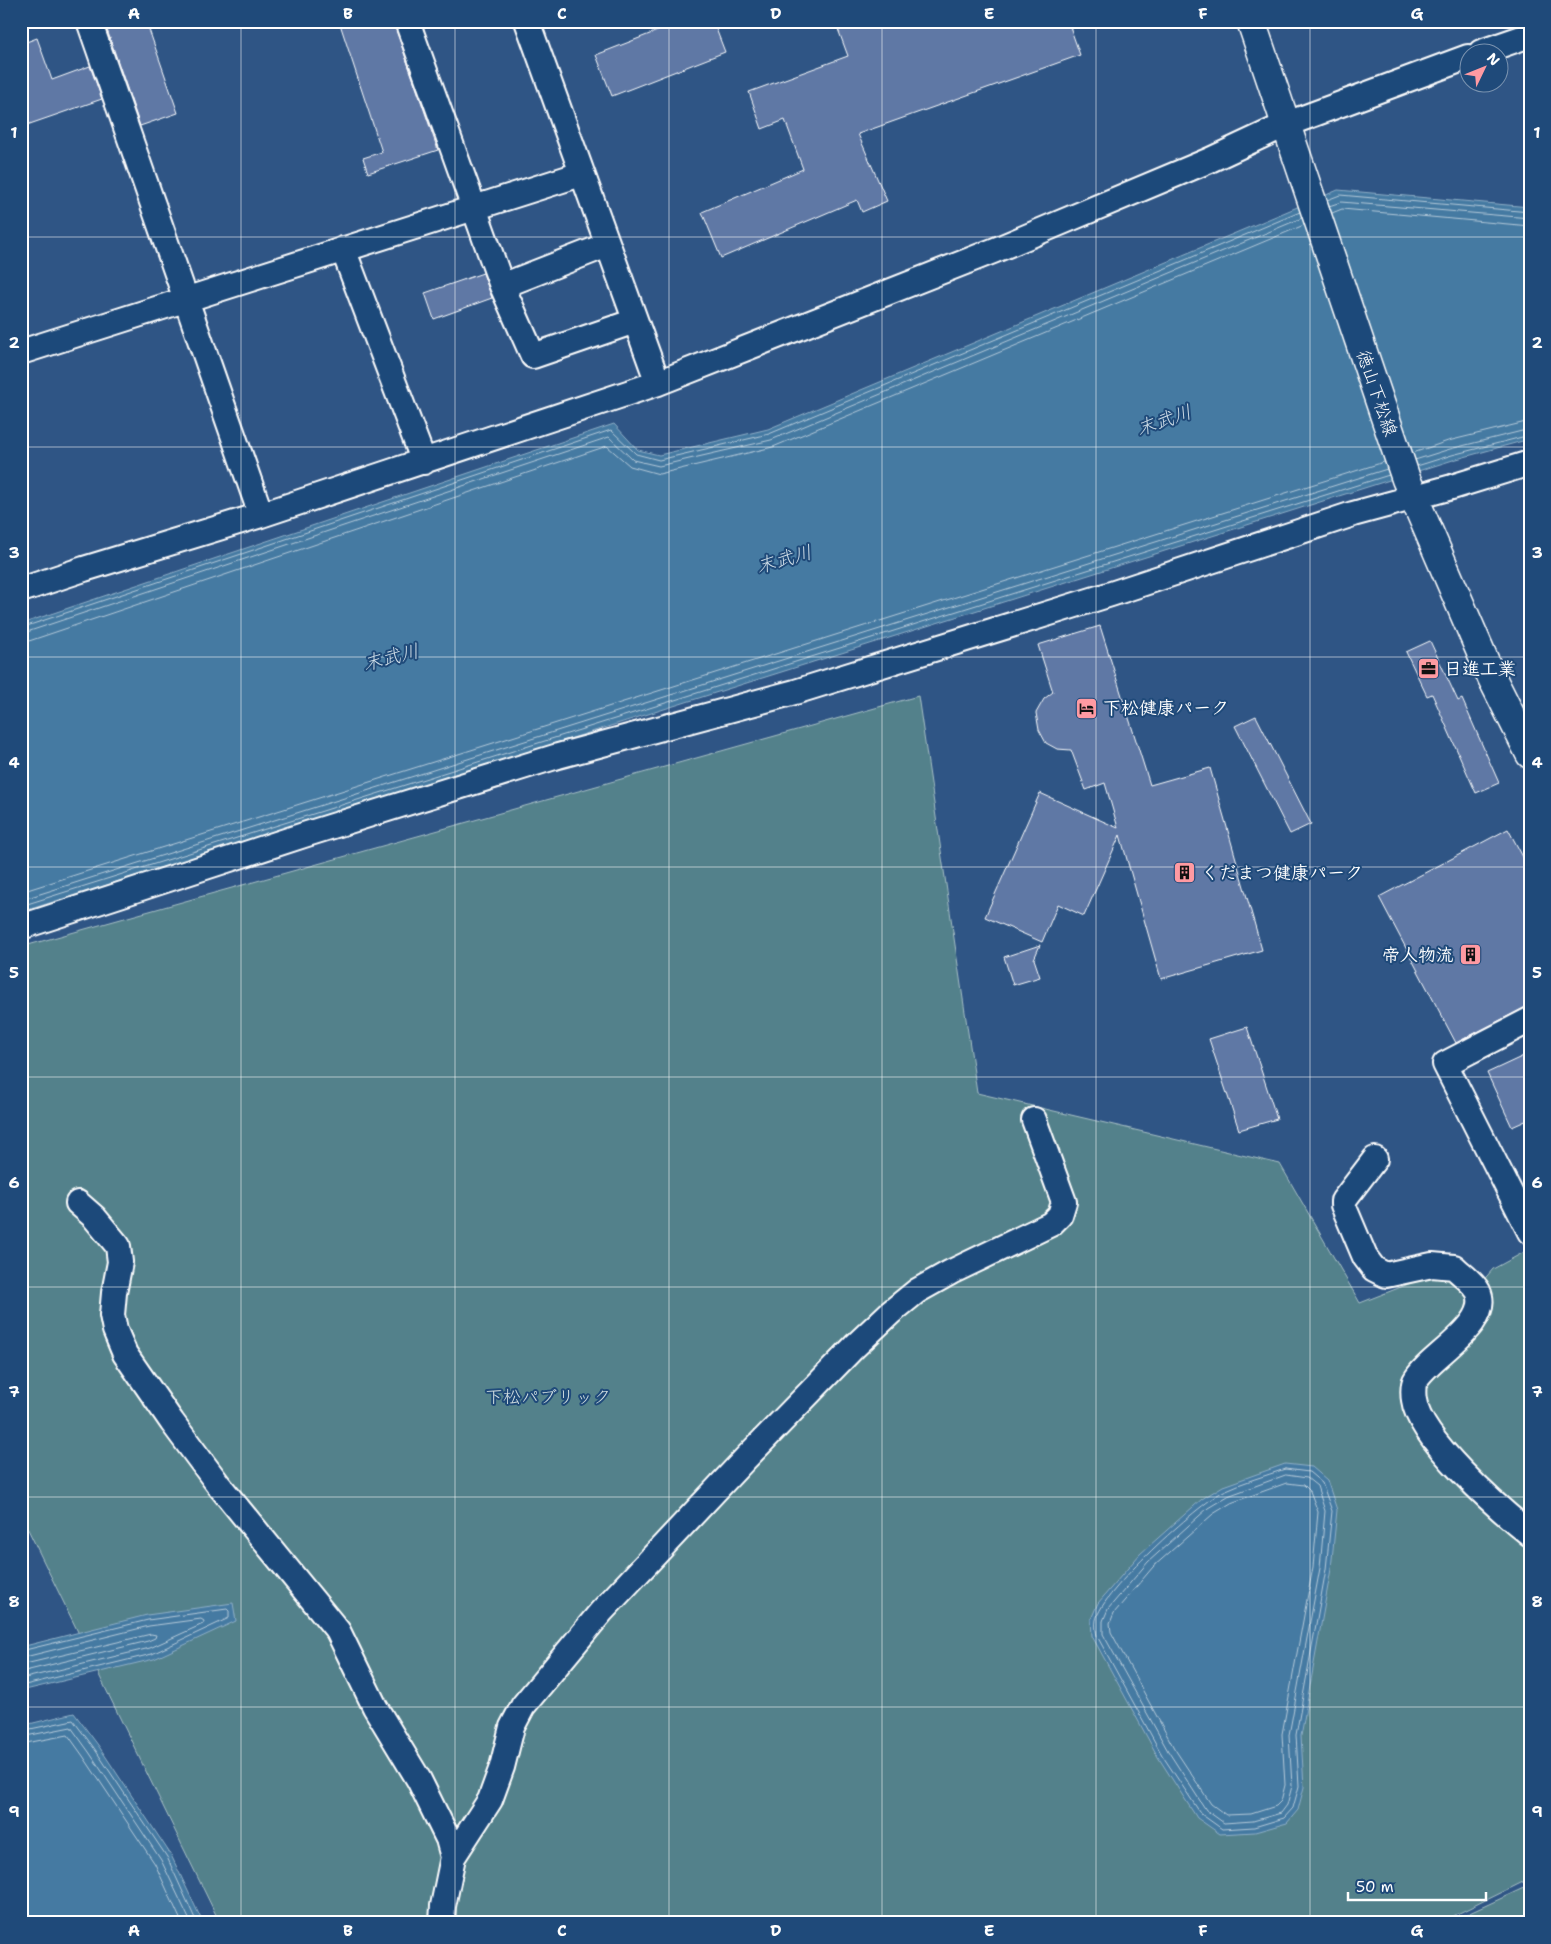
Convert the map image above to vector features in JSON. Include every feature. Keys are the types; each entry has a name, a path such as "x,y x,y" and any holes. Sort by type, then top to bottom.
{"main road":[{"name":"徳山下松線","path":"1251,21 1410,488 1492,678 1530,754"}],"street":[{"path":"89,21 261,515"},
{"path":"407,21 502,286 533,356 635,321"},
{"path":"527,21 658,383"},
{"path":"1508,43 1530,35"},
{"path":"21,590 84,568 261,515 658,383 993,251 1210,160 1287,124 1458,61"},
{"path":"21,352 581,174"},
{"path":"502,286 607,245"},
{"path":"343,249 424,462"},
{"path":"21,927 307,834 558,756 804,689 1111,594 1353,514 1410,488 1452,487 1530,463"},
{"path":"1530,1020 1445,1064 1530,1232"},
{"path":"442,1923 443,1906 453,1857 490,1800 502,1767 512,1727 522,1706 601,1612 693,1513 855,1346 890,1313 917,1291 951,1272 1051,1224 1060,1215 1064,1202 1034,1120"},
{"path":"1375,1160 1344,1201 1343,1205 1365,1257 1374,1269 1386,1275 1432,1265 1454,1267 1478,1292 1480,1304 1475,1320 1415,1382 1413,1398 1417,1412 1432,1437 1462,1471 1530,1534"},
{"path":"78,1203 94,1216 118,1246 120,1262 112,1315 115,1330 125,1354 218,1484 338,1631 375,1707 419,1780 448,1839 453,1857"}],"green space":[{"name":"下松パブリック","path":"918,696 977,1093 1280,1164 1360,1303 1442,1271 1475,1290 1493,1269 1530,1249 1530,1878 1439,1923 220,1923 21,1515 21,947"},
{"path":"1530,1885 1530,1923 1448,1923"}],"water":[{"name":"末武川","path":"1338,190 1530,207 1530,439 1453,460 21,912 21,624 614,424 638,450 659,455 768,429"},
{"path":"1285,1464 1312,1467 1327,1480 1337,1510 1331,1569 1301,1736 1304,1787 1298,1810 1287,1823 1255,1832 1220,1834 1197,1818 1158,1757 1092,1636 1091,1619 1098,1603 1140,1554 1202,1499 1223,1486"},
{"path":"233,1603 236,1621 154,1659 21,1691 21,1647 147,1615"},
{"path":"74,1713 98,1745 171,1855 203,1923 21,1923 21,1726"}],"building":[{"path":"104,21 146,21 178,113 140,126"},
{"path":"339,21 393,21 438,150 368,173 363,158 382,152"},
{"path":"683,21 713,21 725,52 612,96 596,55"},
{"path":"835,21 1068,21 1080,55 858,134 887,201 862,212 857,200 721,258 702,212 803,169 785,120 762,129 749,92 848,56"},
{"path":"37,38 52,80 90,66 102,99 21,127 21,44"},
{"path":"483,273 492,298 434,319 425,293"},
{"path":"1100,626 1150,785 1210,768 1262,950 1161,979 1120,835 1084,916 1058,904 1042,942 985,917 1040,793 1118,828 1105,783 1086,790 1071,750 1057,749 1046,743 1039,730 1036,713 1044,699 1053,692 1038,645"},
{"path":"1430,641 1458,701 1462,699 1499,783 1476,793 1432,694 1427,696 1406,652"},
{"path":"1256,716 1311,824 1290,834 1235,726"},
{"name":"帝人物流","path":"1508,829 1530,870 1530,1006 1456,1043 1379,897"},
{"path":"1040,945 1034,959 1040,977 1013,985 1004,957"},
{"path":"1247,1027 1277,1119 1239,1130 1209,1039"},
{"path":"1530,1053 1530,1119 1512,1127 1487,1073"}],"place":[{"name":"日進工業","path":"1428,669"},
{"name":"下松健康パーク","path":"1087,708"},
{"name":"くだまつ健康パーク","path":"1185,873"},
{"name":"帝人物流","path":"1470,955"}]}
